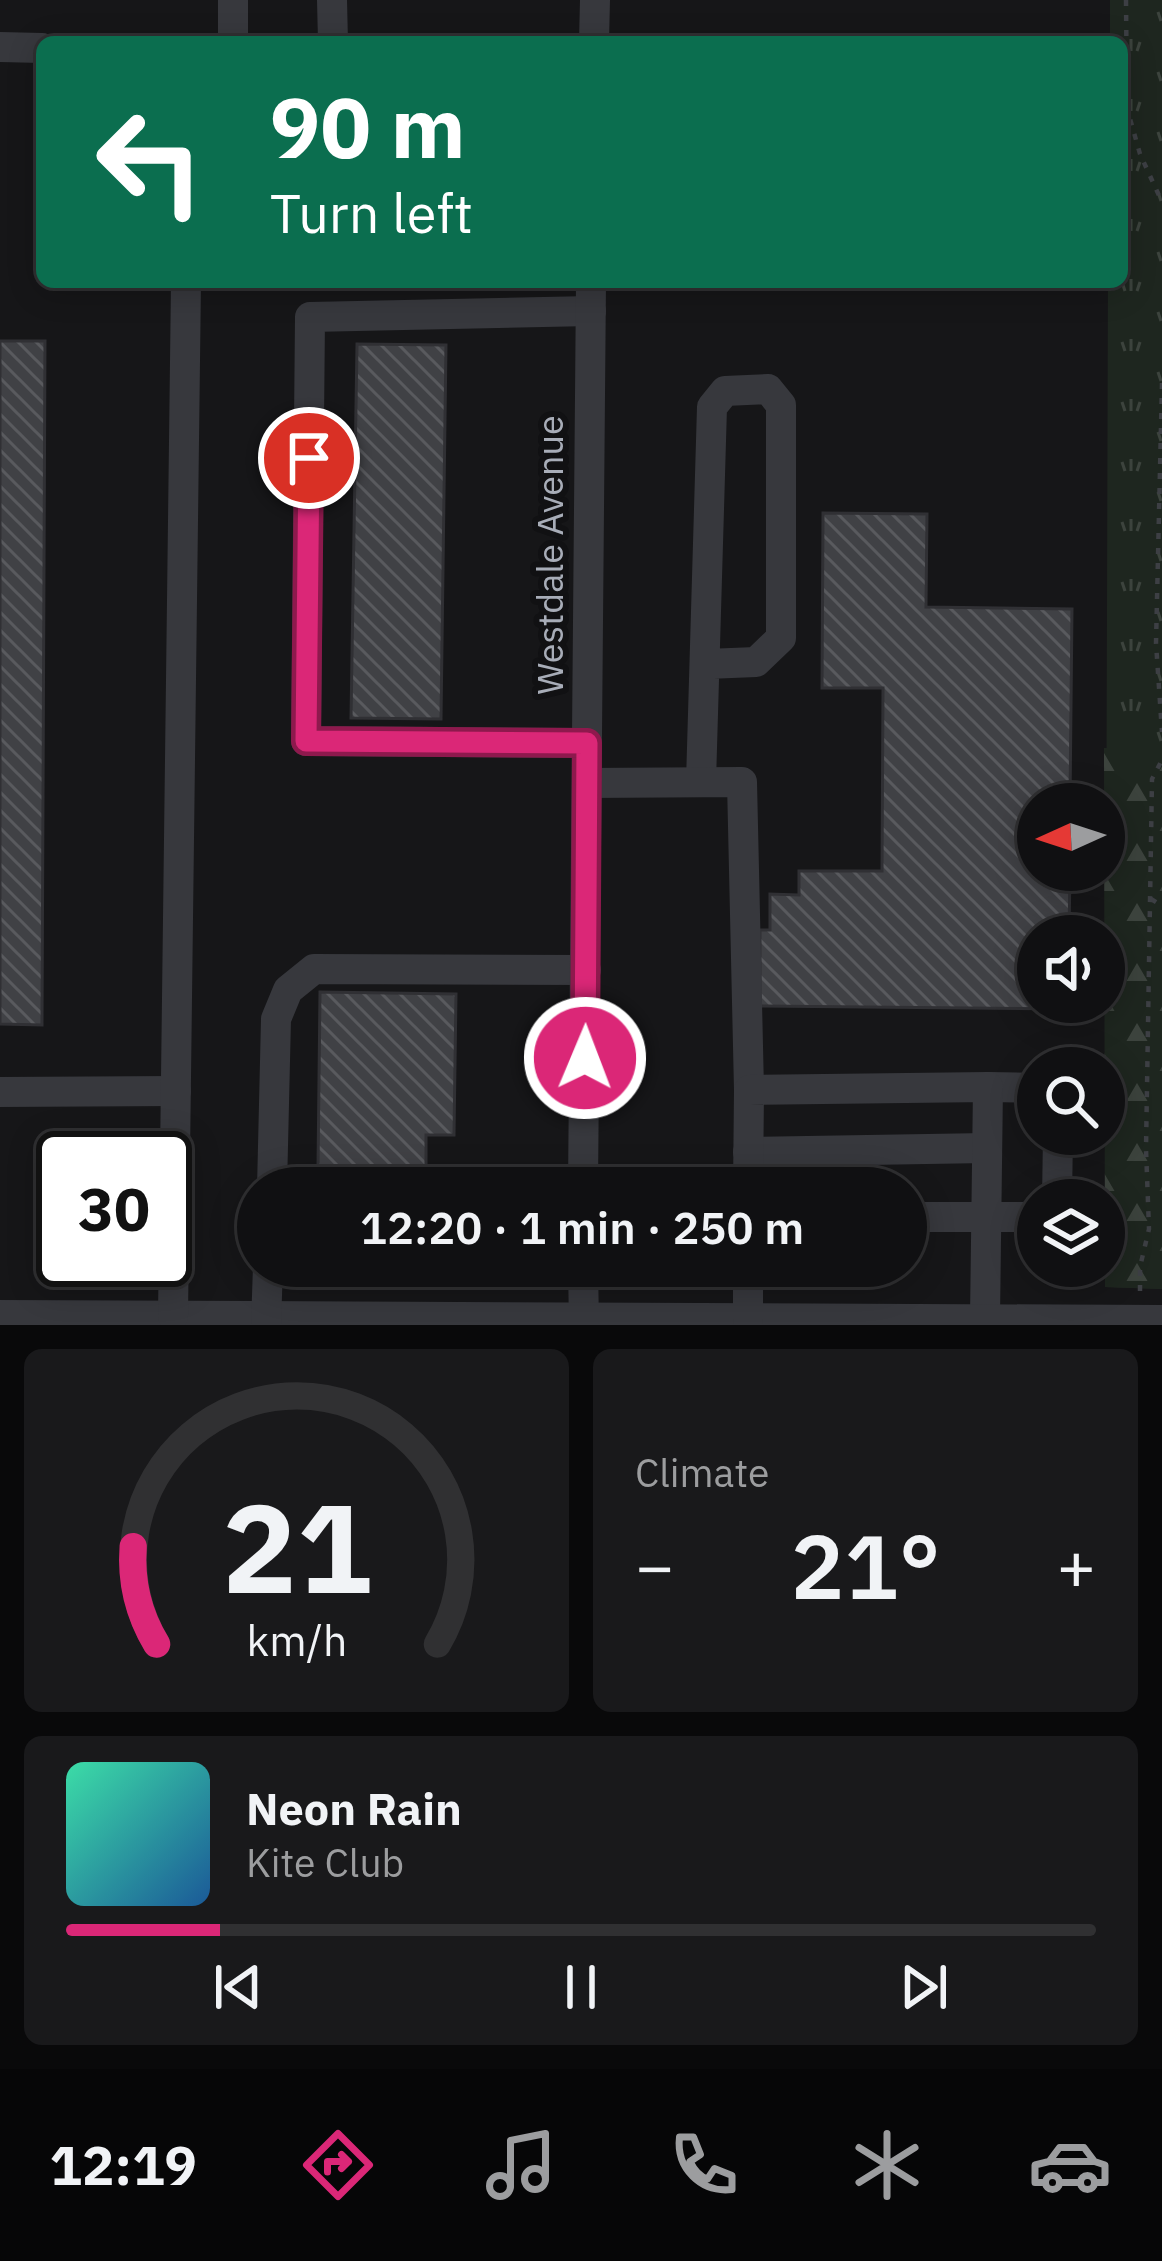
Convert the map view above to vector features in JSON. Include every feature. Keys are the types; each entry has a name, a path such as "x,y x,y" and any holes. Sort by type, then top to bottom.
{"street":[{"path":"233,0 233,36"},
{"path":"332,0 333,36"},
{"path":"594,36 595,0"},
{"path":"0,47 36,48"},
{"path":"173,1316 186,288"},
{"path":"587,743 306,741 310,316 591,297"},
{"name":"Westdale Avenue","path":"583,1167 591,297"},
{"path":"701,782 712,407 725,391 768,388 781,405 781,638 756,662 707,664"},
{"path":"587,783 742,782 748,1167"},
{"path":"272,1167 276,1019 289,990 314,970 586,970"},
{"path":"985,1318 988,1087"},
{"path":"749,1090 1017,1088"},
{"path":"0,1092 176,1090"},
{"path":"748,1152 987,1148"},
{"path":"927,1217 1017,1217"},
{"path":"266,1320 267,1287"},
{"path":"583,1287 584,1320"},
{"path":"748,1287 748,1319"},
{"path":"0,1315 79,1320 173,1316 584,1320 1146,1315"}],"path":[{"path":"1126,0 1126,36"},
{"path":"1128,111 1162,202"},
{"path":"1162,383 1156,643 1162,732"},
{"path":"1156,643 1162,652"},
{"path":"1146,1315 1140,1268 1149,1229 1152,779 1162,760"},
{"path":"1151,898 1162,906"}],"green space":[{"path":"1110,0 1162,0 1162,1289 1105,1287 1125,1287 1125,1179 1105,1179 1105,1155 1125,1155 1125,1047 1106,1047 1106,1023 1125,1023 1125,915 1106,915 1106,891 1125,891 1125,783 1107,783 1108,288 1128,288 1128,36 1110,36"},
{"path":"1104,748 1162,750 1162,1289 1105,1287 1125,1287 1125,1179 1105,1179 1105,1155 1125,1155 1125,1047 1105,1047 1105,1023 1125,1023 1125,915 1104,915 1104,891 1125,891 1125,783 1104,783"}],"building":[{"path":"0,341 45,341 42,1025 0,1024"},
{"path":"357,344 446,345 441,719 351,718"},
{"path":"823,513 927,514 926,607 1072,609 1070,783 1017,783 1017,891 1070,891 1069,915 1017,915 1017,1009 760,1006 760,930 770,930 770,894 799,895 799,871 882,871 883,688 822,688"},
{"path":"320,992 456,994 454,1135 426,1135 426,1167 318,1167"}],"route":[{"path":"309,458 306,741 587,743 585,1058"}]}
